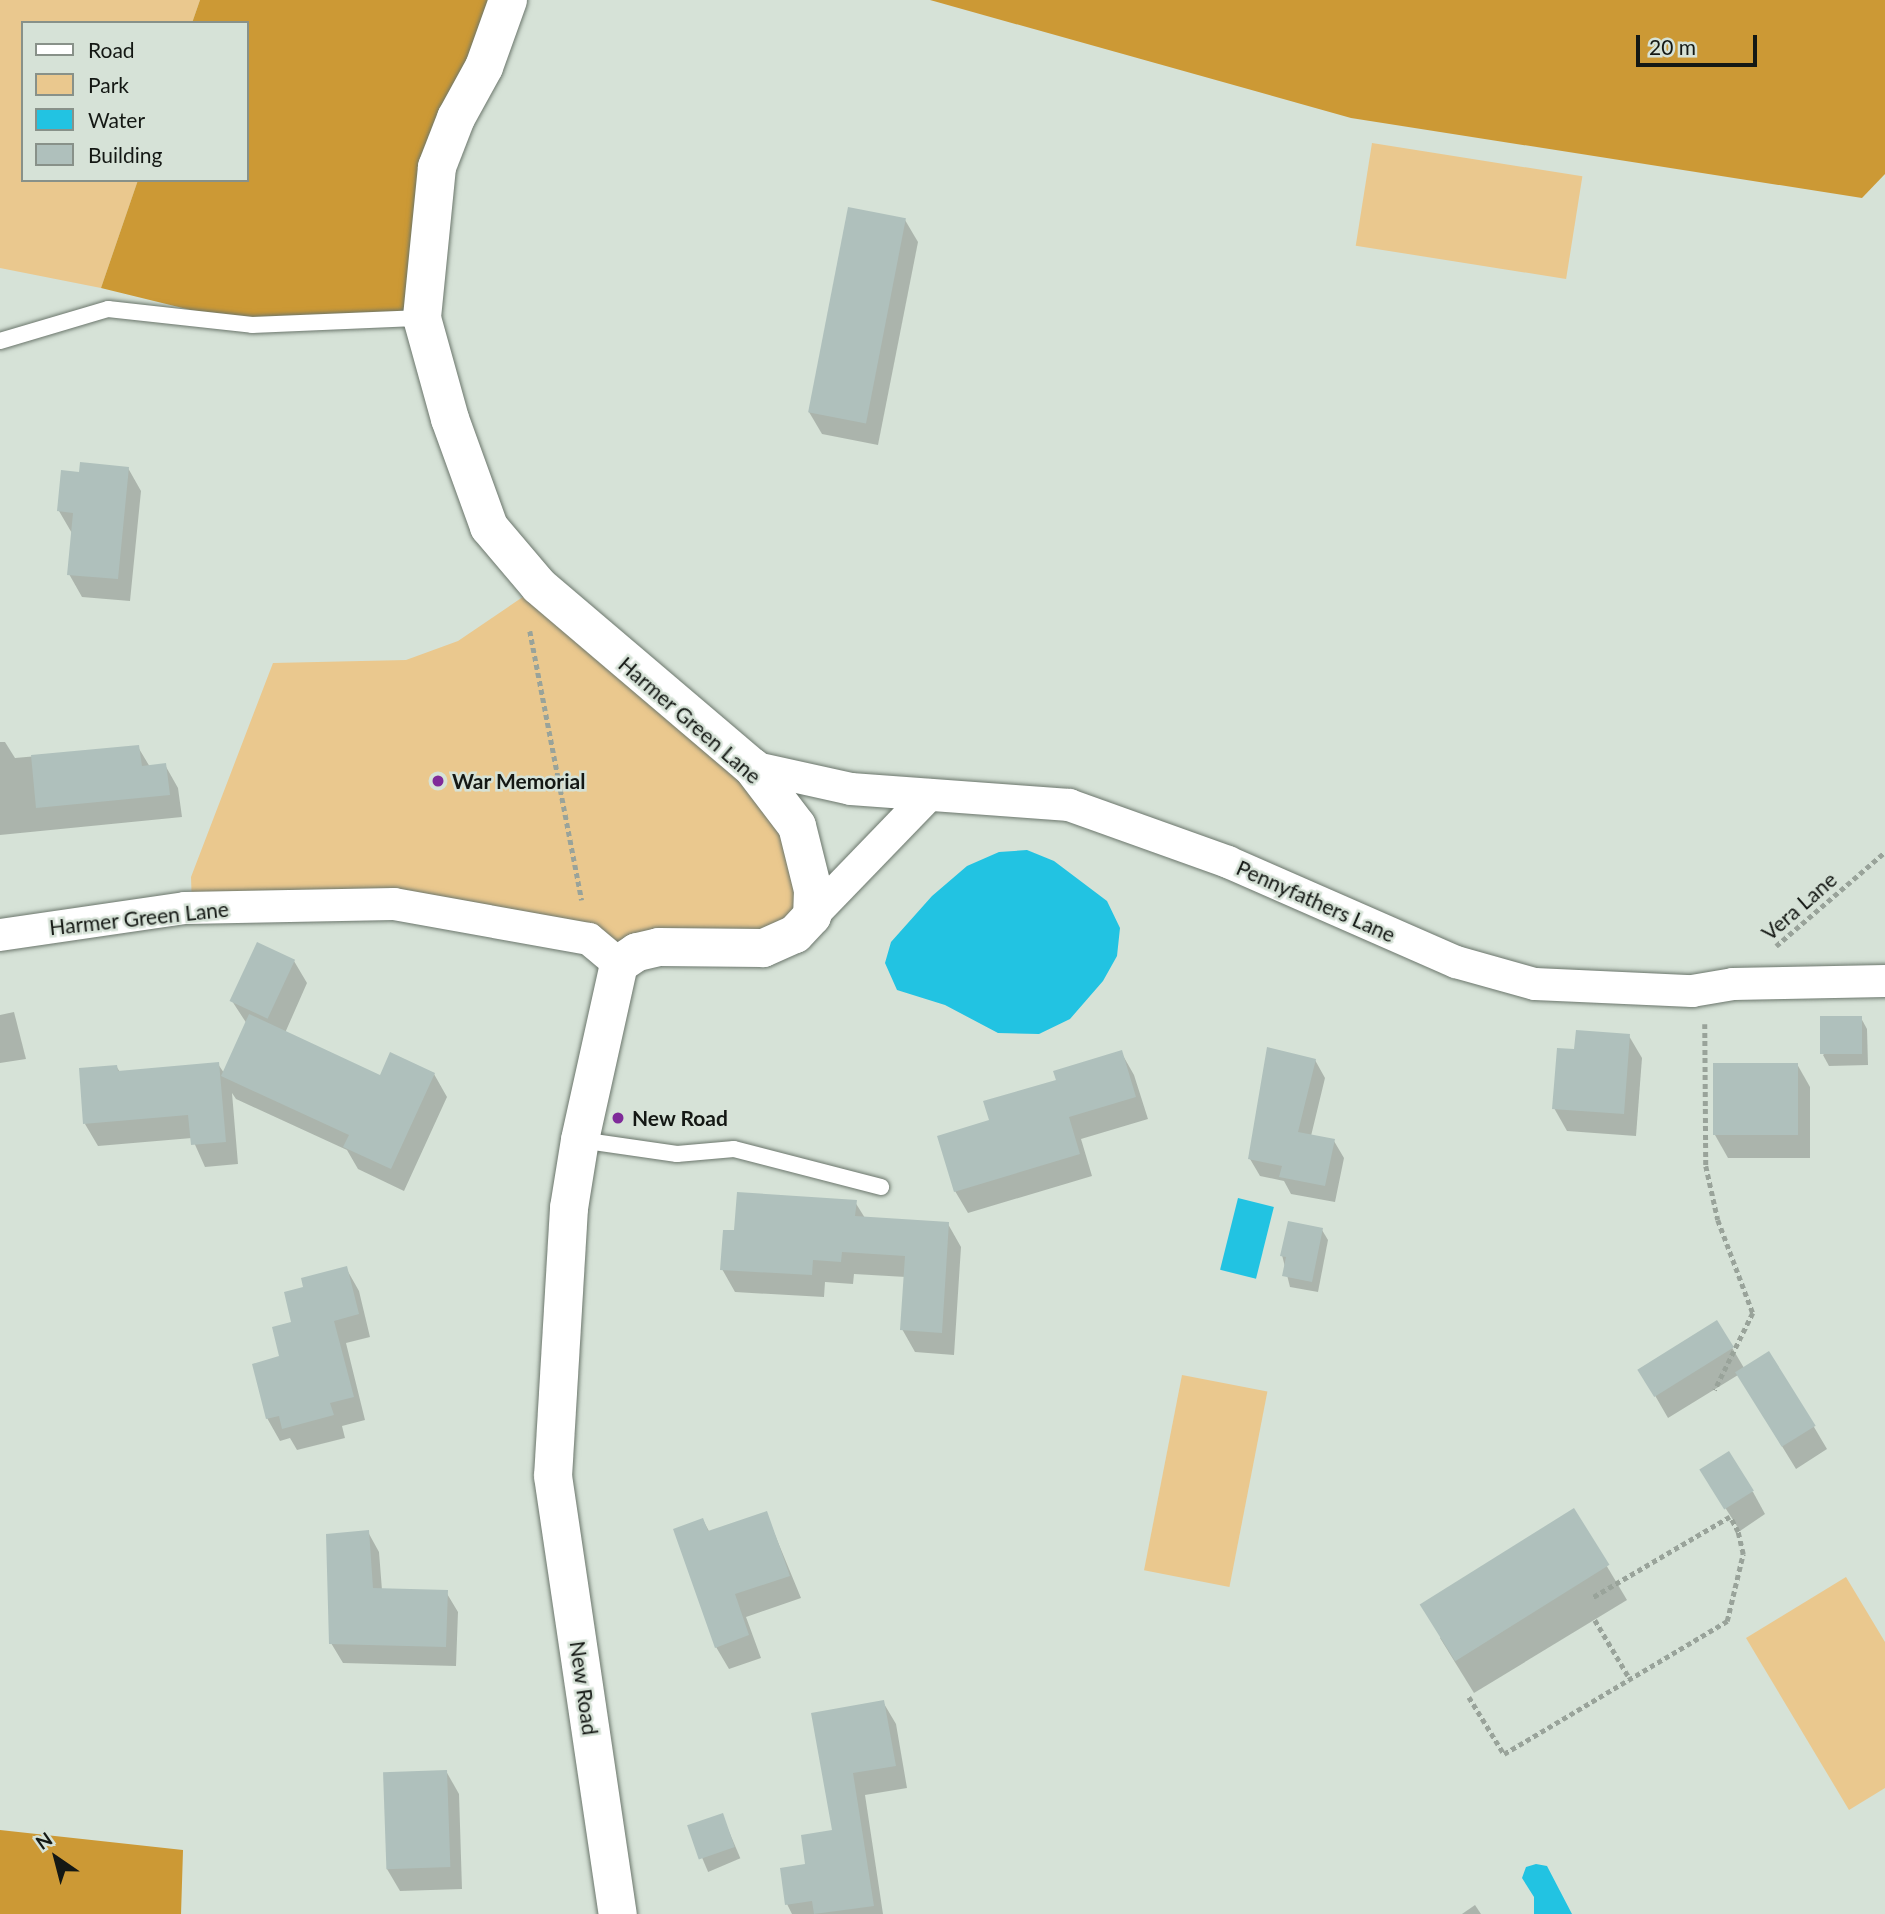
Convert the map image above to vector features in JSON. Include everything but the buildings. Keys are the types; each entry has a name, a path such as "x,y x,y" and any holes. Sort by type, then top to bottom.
{"street":[{"name":"Harmer Green Lane","path":"508,0 484,67 456,118 437,167 422,318 489,527 539,586 751,767 797,826 813,890 812,916"},
{"name":"Pennyfathers Lane","path":"751,767 851,789 1069,806 1228,862 1456,962 1535,984 1719,986 1885,981"},
{"path":"619,964 637,952 659,947 763,948 795,934 929,795"},
{"name":"Harmer Green Lane","path":"0,934 185,908 394,904 589,939 619,964"},
{"name":"New Road","path":"618,1914 553,1476 569,1208 580,1140 619,964"}],"lane":[{"path":"0,341 108,309 252,326 422,318"},
{"path":"580,1140 677,1154 734,1149 881,1187"}],"path":[{"path":"529,627 589,939"},
{"name":"Vera Lane","path":"1719,986 1885,852"},
{"path":"1714,1390 1753,1313 1718,1220 1706,1166 1719,986"},
{"path":"1469,1697 1504,1754 1727,1621 1743,1554 1730,1517 1591,1599"},
{"path":"1595,1620 1630,1679"}],"green space":[{"path":"0,0 200,0 193,21 21,21 21,182 137,182 101,288 0,268"},
{"path":"1372,143 1582,176 1566,279 1356,246"},
{"path":"539,586 797,826 795,934 637,952 501,921 192,908 191,877 273,663 406,660 458,641"},
{"path":"1182,1375 1267,1392 1229,1587 1144,1570"},
{"path":"1846,1577 1885,1642 1885,1788 1849,1810 1746,1638"}],"shaded area":[{"path":"200,0 508,0 456,118 422,318 252,325 101,288 137,182 248,182 248,21 193,21"},
{"path":"930,0 1885,0 1885,174 1862,198 1351,118"},
{"path":"0,1830 183,1850 181,1914 0,1914"}],"water":[{"path":"1027,850 1054,861 1107,901 1120,928 1117,956 1103,981 1070,1019 1039,1034 998,1033 945,1005 897,990 885,963 891,942 932,896 967,866 999,852"},
{"path":"1238,1198 1274,1207 1256,1279 1220,1270"},
{"path":"1536,1864 1547,1866 1572,1914 1534,1914 1534,1897 1522,1878 1526,1867"}],"place":[{"name":"War Memorial","path":"438,781"},
{"name":"New Road","path":"618,1118"}]}
